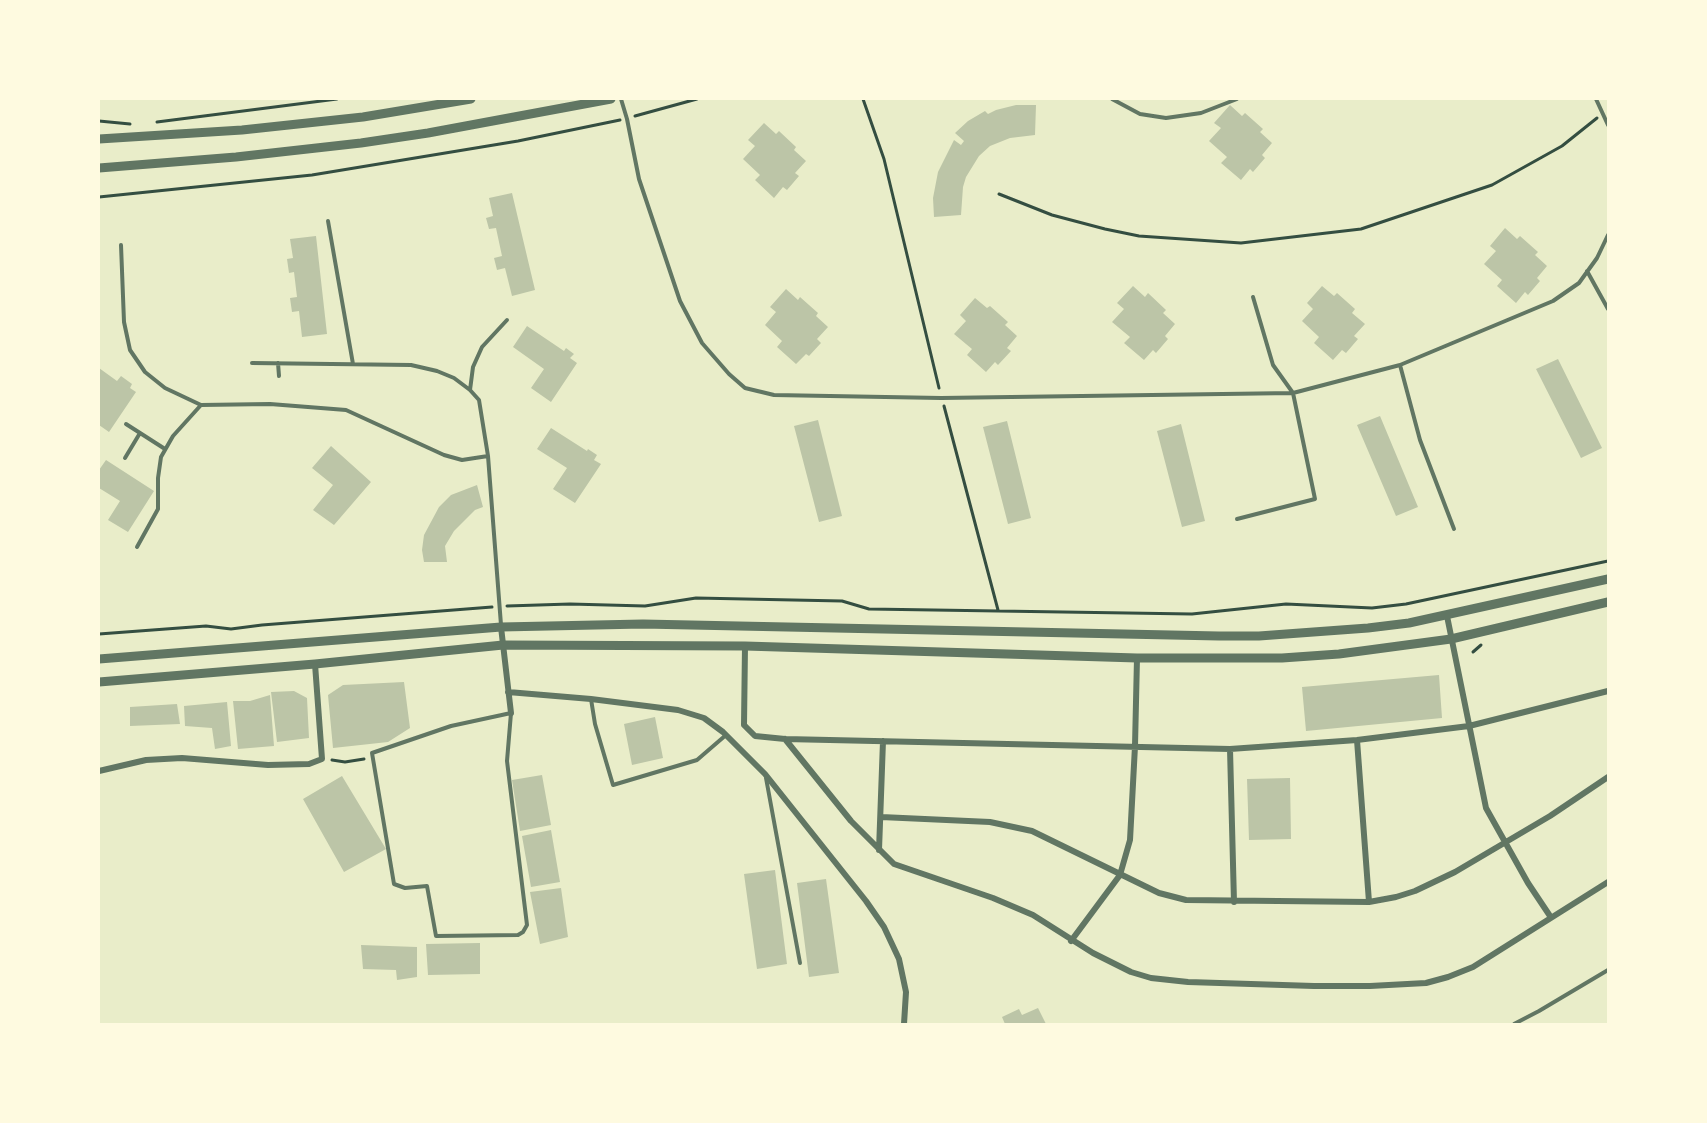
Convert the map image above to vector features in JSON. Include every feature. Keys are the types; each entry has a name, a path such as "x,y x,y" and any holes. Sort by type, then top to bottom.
{"street":[{"path":"99,139 242,130 363,117 471,99"},
{"path":"99,168 247,156 361,143 611,99"},
{"path":"99,659 501,627 655,624 1219,636 1368,628 1447,616 1608,579"},
{"path":"99,682 503,645 745,646 1137,658 1282,658 1339,654 1451,639 1608,602"},
{"path":"1447,616 1486,808 1528,883 1550,916"},
{"path":"501,627 511,713"},
{"path":"745,646 744,725 754,736 785,739 1230,749 1357,740 1469,726 1608,691"},
{"path":"1071,941 1120,875 1130,840 1137,658"},
{"path":"99,771 146,760 182,758 268,765 309,764 322,759 315,664"},
{"path":"508,692 678,710 704,718 726,735 765,774 884,927 899,959 906,992 904,1024"},
{"path":"785,739 851,821 894,864 993,898 1033,915 1071,941 1131,972 1170,981 1314,987 1426,983 1465,970 1608,882"},
{"path":"1357,740 1369,902"},
{"path":"879,850 883,741"},
{"path":"1230,749 1234,902"},
{"path":"881,817 990,822 1032,831 1120,875 1159,893 1177,898 1234,902 1369,902 1415,891 1455,872 1506,843 1608,777"}],"lane":[{"path":"621,99 639,179 680,301 702,343 745,388 774,395 941,398 1293,393 1401,365 1553,301 1579,283 1586,270 1598,258 1608,235"},
{"path":"1112,99 1140,114 1166,118 1201,113 1237,99"},
{"path":"1596,99 1608,124"},
{"path":"328,221 352,364"},
{"path":"121,244 124,322 130,350 144,372 165,388 201,405 270,404 346,410 444,455 462,460 488,456"},
{"path":"1586,270 1608,309"},
{"path":"1237,519 1315,499 1293,393 1273,365 1253,297"},
{"path":"470,390 473,367 482,348 507,320"},
{"path":"252,363 411,365 454,378 470,390 479,400 488,456 501,627"},
{"path":"279,363 279,376"},
{"path":"1401,365 1420,440 1454,529"},
{"path":"137,547 159,509 158,478 161,457 173,436 201,405"},
{"path":"126,424 165,449"},
{"path":"125,458 140,433"},
{"path":"591,699 595,724 613,785 697,760 726,735"},
{"path":"511,713 507,761 527,925 524,932 518,935 436,936 426,886 405,888 394,884 373,758 372,753 451,726 511,713"},
{"path":"765,774 800,963"},
{"path":"1514,1024 1608,970"}],"path":[{"path":"156,122 337,99"},
{"path":"99,197 312,175 518,141 627,118 697,99"},
{"path":"862,99 884,159 941,398 998,610"},
{"path":"999,194 1052,215 1139,236 1241,243 1361,229 1492,185 1562,146 1603,113"},
{"path":"99,121 134,124"},
{"path":"99,634 206,627 231,629 500,606 570,604 645,606 696,598 843,601 869,609 1192,614 1286,604 1372,608 1406,604 1608,561"},
{"path":"322,759 345,762 373,758"}],"building":[{"path":"1016,105 1036,105 1035,135 1010,138 990,146 979,156 966,177 961,215 934,217 933,198 938,172 954,140 961,145 964,141 955,133 968,121 985,111 988,114"},
{"path":"1230,105 1242,116 1245,113 1263,129 1260,132 1272,143 1262,155 1265,158 1253,172 1250,169 1241,180 1221,163 1227,157 1209,141 1221,128 1214,123"},
{"path":"764,123 776,134 779,131 796,147 794,150 806,161 795,173 799,176 787,190 783,187 774,198 755,180 760,175 743,159 755,146 748,140"},
{"path":"512,193 535,290 512,296 505,268 497,270 494,258 502,256 496,228 489,229 486,218 493,216 489,198"},
{"path":"1505,228 1517,239 1520,236 1538,252 1535,255 1547,266 1537,278 1540,281 1528,295 1525,292 1516,303 1497,286 1502,280 1484,264 1496,251 1490,246"},
{"path":"316,236 327,334 302,337 299,311 292,312 290,298 297,297 294,272 289,273 287,259 293,258 290,239"},
{"path":"1133,286 1145,297 1148,293 1166,310 1163,313 1175,324 1165,336 1168,339 1156,353 1153,350 1144,360 1124,343 1130,337 1112,322 1124,309 1117,303"},
{"path":"1322,286 1334,296 1337,293 1355,309 1352,313 1365,324 1354,336 1358,339 1346,353 1342,350 1333,360 1314,343 1319,337 1302,321 1313,309 1307,303"},
{"path":"786,289 798,300 800,297 818,313 816,316 828,327 817,339 821,343 809,356 806,354 796,364 777,347 782,341 765,325 776,312 770,307"},
{"path":"975,298 987,308 990,306 1008,322 1005,325 1017,336 1007,348 1011,351 998,365 995,362 986,372 967,355 972,349 954,334 966,321 960,315"},
{"path":"527,326 564,351 566,348 574,354 570,358 577,363 551,402 531,388 544,369 513,347"},
{"path":"1558,359 1602,448 1581,458 1536,369"},
{"path":"99,368 117,381 121,376 132,384 130,388 136,392 109,432 99,425"},
{"path":"1380,416 1418,507 1396,516 1357,425"},
{"path":"818,420 842,516 819,522 794,426"},
{"path":"1007,421 1031,518 1008,524 983,427"},
{"path":"1181,424 1205,521 1182,527 1157,431"},
{"path":"551,428 597,455 594,460 601,464 575,503 553,489 567,468 537,449"},
{"path":"331,446 371,482 334,525 313,510 333,485 312,468"},
{"path":"106,460 154,491 128,532 108,520 120,501 99,488 99,470"},
{"path":"477,485 483,507 475,510 454,531 445,546 447,562 424,562 422,550 424,535 439,507 451,495"},
{"path":"1439,675 1442,718 1306,731 1302,687"},
{"path":"404,682 410,728 388,742 333,748 328,695 343,685"},
{"path":"294,691 307,698 309,738 277,742 271,692"},
{"path":"270,695 274,746 238,749 233,701 250,701"},
{"path":"227,702 231,746 215,749 212,728 185,726 184,706"},
{"path":"177,704 180,724 130,726 130,707"},
{"path":"655,717 663,758 632,765 624,724"},
{"path":"542,775 551,825 520,831 512,780"},
{"path":"342,776 386,849 344,872 303,799"},
{"path":"1290,778 1291,839 1249,840 1247,779"},
{"path":"551,830 560,882 531,887 522,836"},
{"path":"775,870 787,964 757,969 744,874"},
{"path":"826,879 839,973 809,977 797,883"},
{"path":"561,888 568,937 540,944 530,892"},
{"path":"480,943 480,974 428,975 426,944"},
{"path":"361,945 417,947 417,977 397,980 396,970 363,969"},
{"path":"1038,1008 1046,1024 1005,1024 1002,1017 1019,1009 1022,1015"}]}
